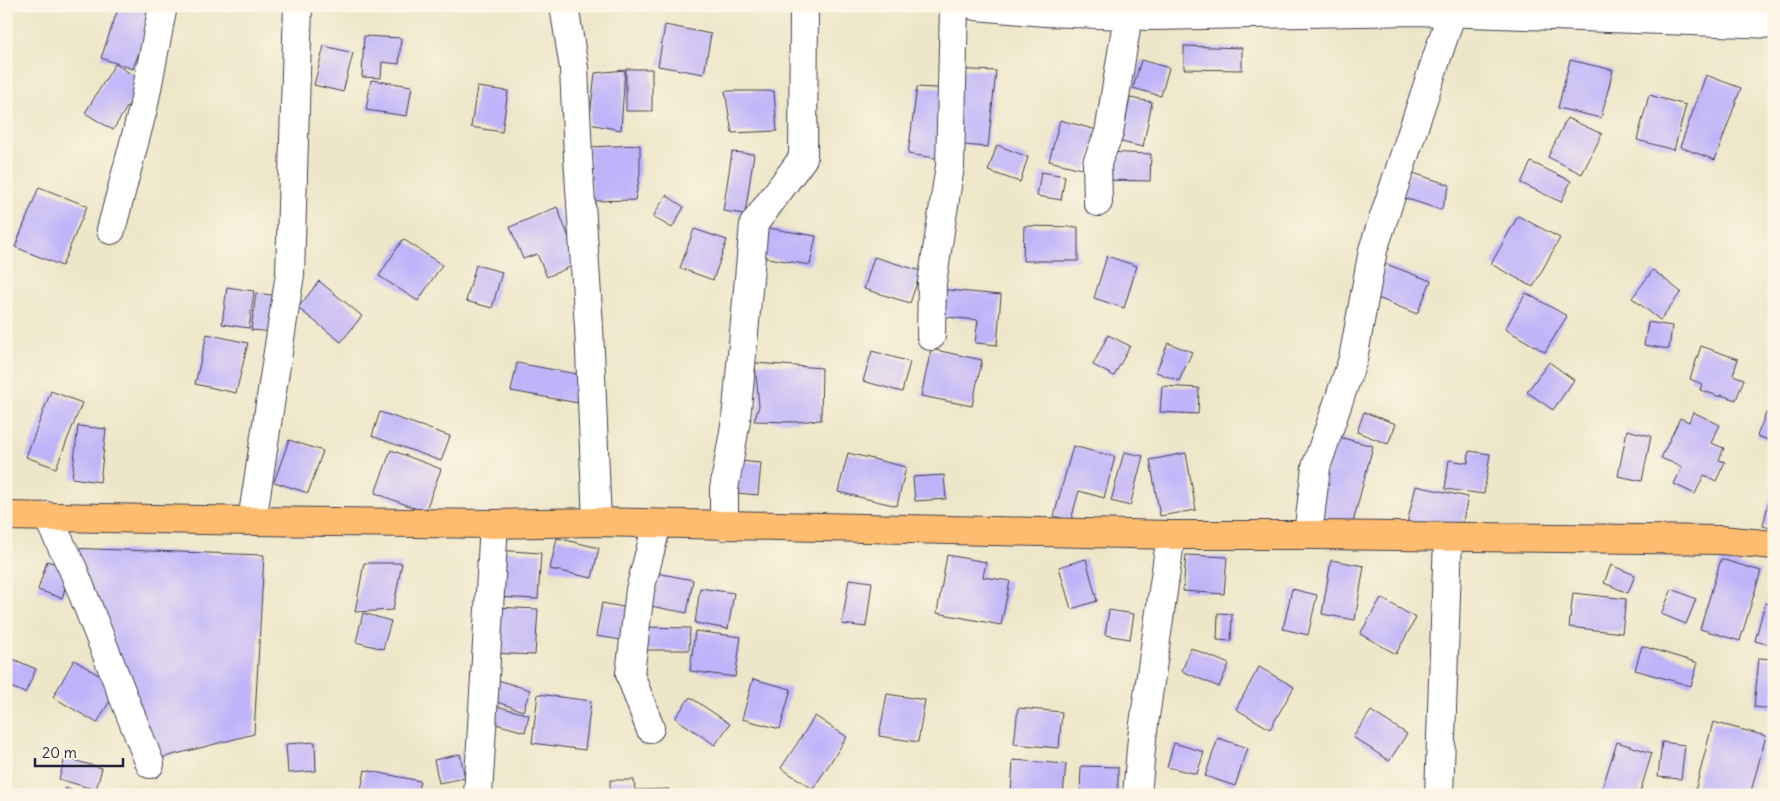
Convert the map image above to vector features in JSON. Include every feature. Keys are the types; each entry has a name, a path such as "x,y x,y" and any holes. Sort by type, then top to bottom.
{"main road":[{"path":"6,516 252,522 494,524 597,522 1171,535 1448,536 1721,540 1774,545"}],"street":[{"path":"111,230 143,109 163,6"},
{"path":"252,522 290,274 298,6"},
{"path":"564,6 574,68 589,327 597,522"},
{"path":"724,526 724,489 736,420 754,224 803,158 804,6"},
{"path":"931,336 932,283 950,166 954,6"},
{"path":"976,6 1128,16 1415,11 1774,24"},
{"path":"1308,535 1316,467 1353,359 1373,250 1452,12"},
{"path":"1098,202 1097,164 1109,133 1128,16"},
{"path":"47,516 73,569 150,764"},
{"path":"478,795 494,524"},
{"path":"650,728 630,674 640,590 656,524"},
{"path":"1138,795 1142,738 1171,535"},
{"path":"1439,795 1448,536"}],"building":[{"path":"119,6 144,6 154,10 133,69 101,58"},
{"path":"665,25 711,34 704,74 658,66"},
{"path":"364,36 401,38 399,64 382,62 381,78 362,77"},
{"path":"324,46 353,53 343,92 314,85"},
{"path":"1184,46 1242,48 1242,70 1184,69"},
{"path":"1141,60 1169,68 1161,96 1133,88"},
{"path":"1570,60 1613,70 1601,118 1558,108"},
{"path":"115,64 143,81 113,130 85,113"},
{"path":"626,69 652,69 652,111 626,111"},
{"path":"952,69 996,71 988,147 951,144 949,160 908,154 917,87 952,89"},
{"path":"625,70 621,130 589,124 595,73"},
{"path":"1706,75 1741,88 1715,160 1680,147"},
{"path":"371,80 412,86 407,116 366,110"},
{"path":"477,87 508,91 502,132 471,127"},
{"path":"725,91 774,91 777,131 732,133"},
{"path":"1649,95 1686,105 1674,150 1637,140"},
{"path":"1130,98 1152,102 1143,147 1121,142"},
{"path":"1567,118 1602,134 1582,174 1548,157"},
{"path":"1060,120 1097,130 1086,170 1049,161"},
{"path":"640,145 640,174 635,200 593,201 588,147"},
{"path":"997,145 1028,157 1020,182 988,171"},
{"path":"732,152 754,154 745,214 723,211"},
{"path":"1104,152 1151,154 1150,181 1103,180"},
{"path":"1531,162 1571,181 1561,202 1521,183"},
{"path":"1041,172 1065,176 1061,200 1037,196"},
{"path":"1410,172 1450,185 1441,210 1402,197"},
{"path":"39,187 87,206 62,266 15,247"},
{"path":"666,195 684,207 672,228 653,217"},
{"path":"557,207 579,263 547,277 537,254 523,259 510,227"},
{"path":"1518,216 1560,238 1533,287 1491,264"},
{"path":"1024,226 1078,227 1078,261 1023,261"},
{"path":"762,227 816,236 810,265 756,256"},
{"path":"694,229 727,240 713,280 680,268"},
{"path":"403,239 442,265 418,301 379,276"},
{"path":"1107,256 1137,266 1124,308 1094,298"},
{"path":"874,257 921,271 910,303 864,289"},
{"path":"1386,264 1431,281 1417,314 1373,296"},
{"path":"476,265 502,272 492,308 466,301"},
{"path":"1653,270 1681,292 1660,320 1632,298"},
{"path":"319,281 362,316 341,342 298,308"},
{"path":"227,287 254,291 249,328 222,324"},
{"path":"938,289 1001,295 997,345 975,343 978,320 935,316"},
{"path":"256,293 279,296 275,332 251,330"},
{"path":"1526,293 1567,316 1545,352 1505,329"},
{"path":"1648,322 1672,326 1669,349 1644,345"},
{"path":"207,334 248,343 236,393 195,384"},
{"path":"1108,335 1130,346 1114,376 1093,365"},
{"path":"1168,343 1192,352 1179,381 1156,372"},
{"path":"1701,346 1738,359 1733,375 1744,379 1736,400 1700,390 1702,384 1690,379"},
{"path":"931,349 982,360 972,406 921,396"},
{"path":"872,351 910,362 902,392 863,381"},
{"path":"1549,362 1574,380 1553,410 1527,392"},
{"path":"517,363 582,375 578,403 511,391"},
{"path":"755,363 822,368 821,420 794,422 754,421 759,406"},
{"path":"1162,386 1199,388 1198,414 1160,412"},
{"path":"51,391 82,403 56,468 26,457"},
{"path":"380,412 450,436 441,461 372,436"},
{"path":"1364,412 1396,424 1388,444 1357,432"},
{"path":"1693,412 1720,425 1711,443 1724,448 1719,460 1725,462 1716,481 1704,475 1695,494 1674,484 1682,467 1661,458 1680,418 1689,422"},
{"path":"1766,413 1774,416 1774,442 1757,436"},
{"path":"78,426 106,429 100,482 72,478"},
{"path":"1627,430 1651,436 1642,481 1618,476"},
{"path":"1335,436 1373,446 1351,530 1313,520"},
{"path":"289,440 323,451 308,493 274,482"},
{"path":"1073,446 1115,457 1104,498 1079,491 1071,520 1054,516"},
{"path":"391,450 441,469 425,512 375,493"},
{"path":"1469,451 1490,454 1484,494 1445,489 1449,460 1468,463"},
{"path":"1124,452 1143,456 1130,506 1111,501"},
{"path":"848,453 906,467 897,506 838,492"},
{"path":"1186,453 1196,510 1160,516 1150,460"},
{"path":"730,460 761,463 758,495 727,492"},
{"path":"944,475 946,499 915,501 913,477"},
{"path":"1416,486 1468,497 1460,535 1407,523"},
{"path":"1772,486 1774,486 1774,529 1763,526"},
{"path":"557,538 599,548 592,578 550,569"},
{"path":"66,548 264,555 254,734 153,760"},
{"path":"496,550 541,553 538,599 493,597"},
{"path":"947,555 986,562 983,577 1010,581 1001,625 937,613"},
{"path":"1186,555 1227,557 1224,594 1183,591"},
{"path":"1086,559 1097,601 1071,609 1059,567"},
{"path":"1721,559 1761,571 1740,641 1700,629"},
{"path":"1331,560 1364,566 1355,620 1322,614"},
{"path":"47,561 71,569 62,598 38,590"},
{"path":"364,563 402,563 393,610 355,612"},
{"path":"1611,565 1635,575 1628,593 1604,583"},
{"path":"651,572 693,580 687,613 645,605"},
{"path":"1774,577 1774,599 1767,597"},
{"path":"849,579 872,582 866,627 842,624"},
{"path":"700,588 734,593 728,629 695,623"},
{"path":"1292,589 1317,595 1308,635 1283,629"},
{"path":"1672,589 1696,599 1686,624 1661,614"},
{"path":"1573,593 1626,599 1622,633 1569,627"},
{"path":"1381,598 1416,618 1396,654 1360,634"},
{"path":"602,603 634,609 628,641 596,636"},
{"path":"1765,603 1774,605 1774,646 1755,641"},
{"path":"494,607 538,609 535,655 491,653"},
{"path":"1109,610 1134,614 1130,639 1105,635"},
{"path":"363,613 391,621 383,649 356,642"},
{"path":"1218,613 1232,614 1231,641 1217,640"},
{"path":"639,627 690,628 689,650 639,650"},
{"path":"695,631 741,637 735,677 690,671"},
{"path":"1642,646 1698,663 1691,686 1635,670"},
{"path":"1191,648 1229,664 1219,687 1182,671"},
{"path":"6,656 36,669 25,693 6,685"},
{"path":"1759,658 1774,659 1774,709 1754,707"},
{"path":"74,660 118,687 97,723 53,697"},
{"path":"1259,667 1294,687 1270,729 1236,709"},
{"path":"753,679 791,689 780,729 742,719"},
{"path":"498,680 530,690 523,711 491,700"},
{"path":"538,694 591,701 585,750 532,743"},
{"path":"887,694 925,700 918,742 879,736"},
{"path":"690,697 730,724 715,745 675,718"},
{"path":"489,704 529,715 525,732 485,721"},
{"path":"1018,708 1062,712 1059,748 1014,744"},
{"path":"1371,711 1407,734 1389,761 1353,737"},
{"path":"815,716 847,737 813,789 781,768"},
{"path":"1713,722 1766,736 1750,795 1694,795"},
{"path":"1218,738 1248,748 1235,786 1205,776"},
{"path":"315,742 316,771 288,773 286,744"},
{"path":"1617,742 1652,753 1639,795 1600,795"},
{"path":"1662,742 1685,745 1681,779 1658,777"},
{"path":"1174,743 1204,752 1197,774 1167,767"},
{"path":"460,754 465,778 439,783 434,760"},
{"path":"65,758 102,768 96,790 59,779"},
{"path":"1013,760 1066,764 1063,795 1011,795"},
{"path":"1081,766 1118,767 1118,795 1080,795"},
{"path":"365,770 420,781 417,795 360,795"},
{"path":"610,780 634,780 635,790 669,789 669,795 610,795"},
{"path":"66,788 80,795 63,795"},
{"path":"1184,789 1198,795 1182,795"}]}
